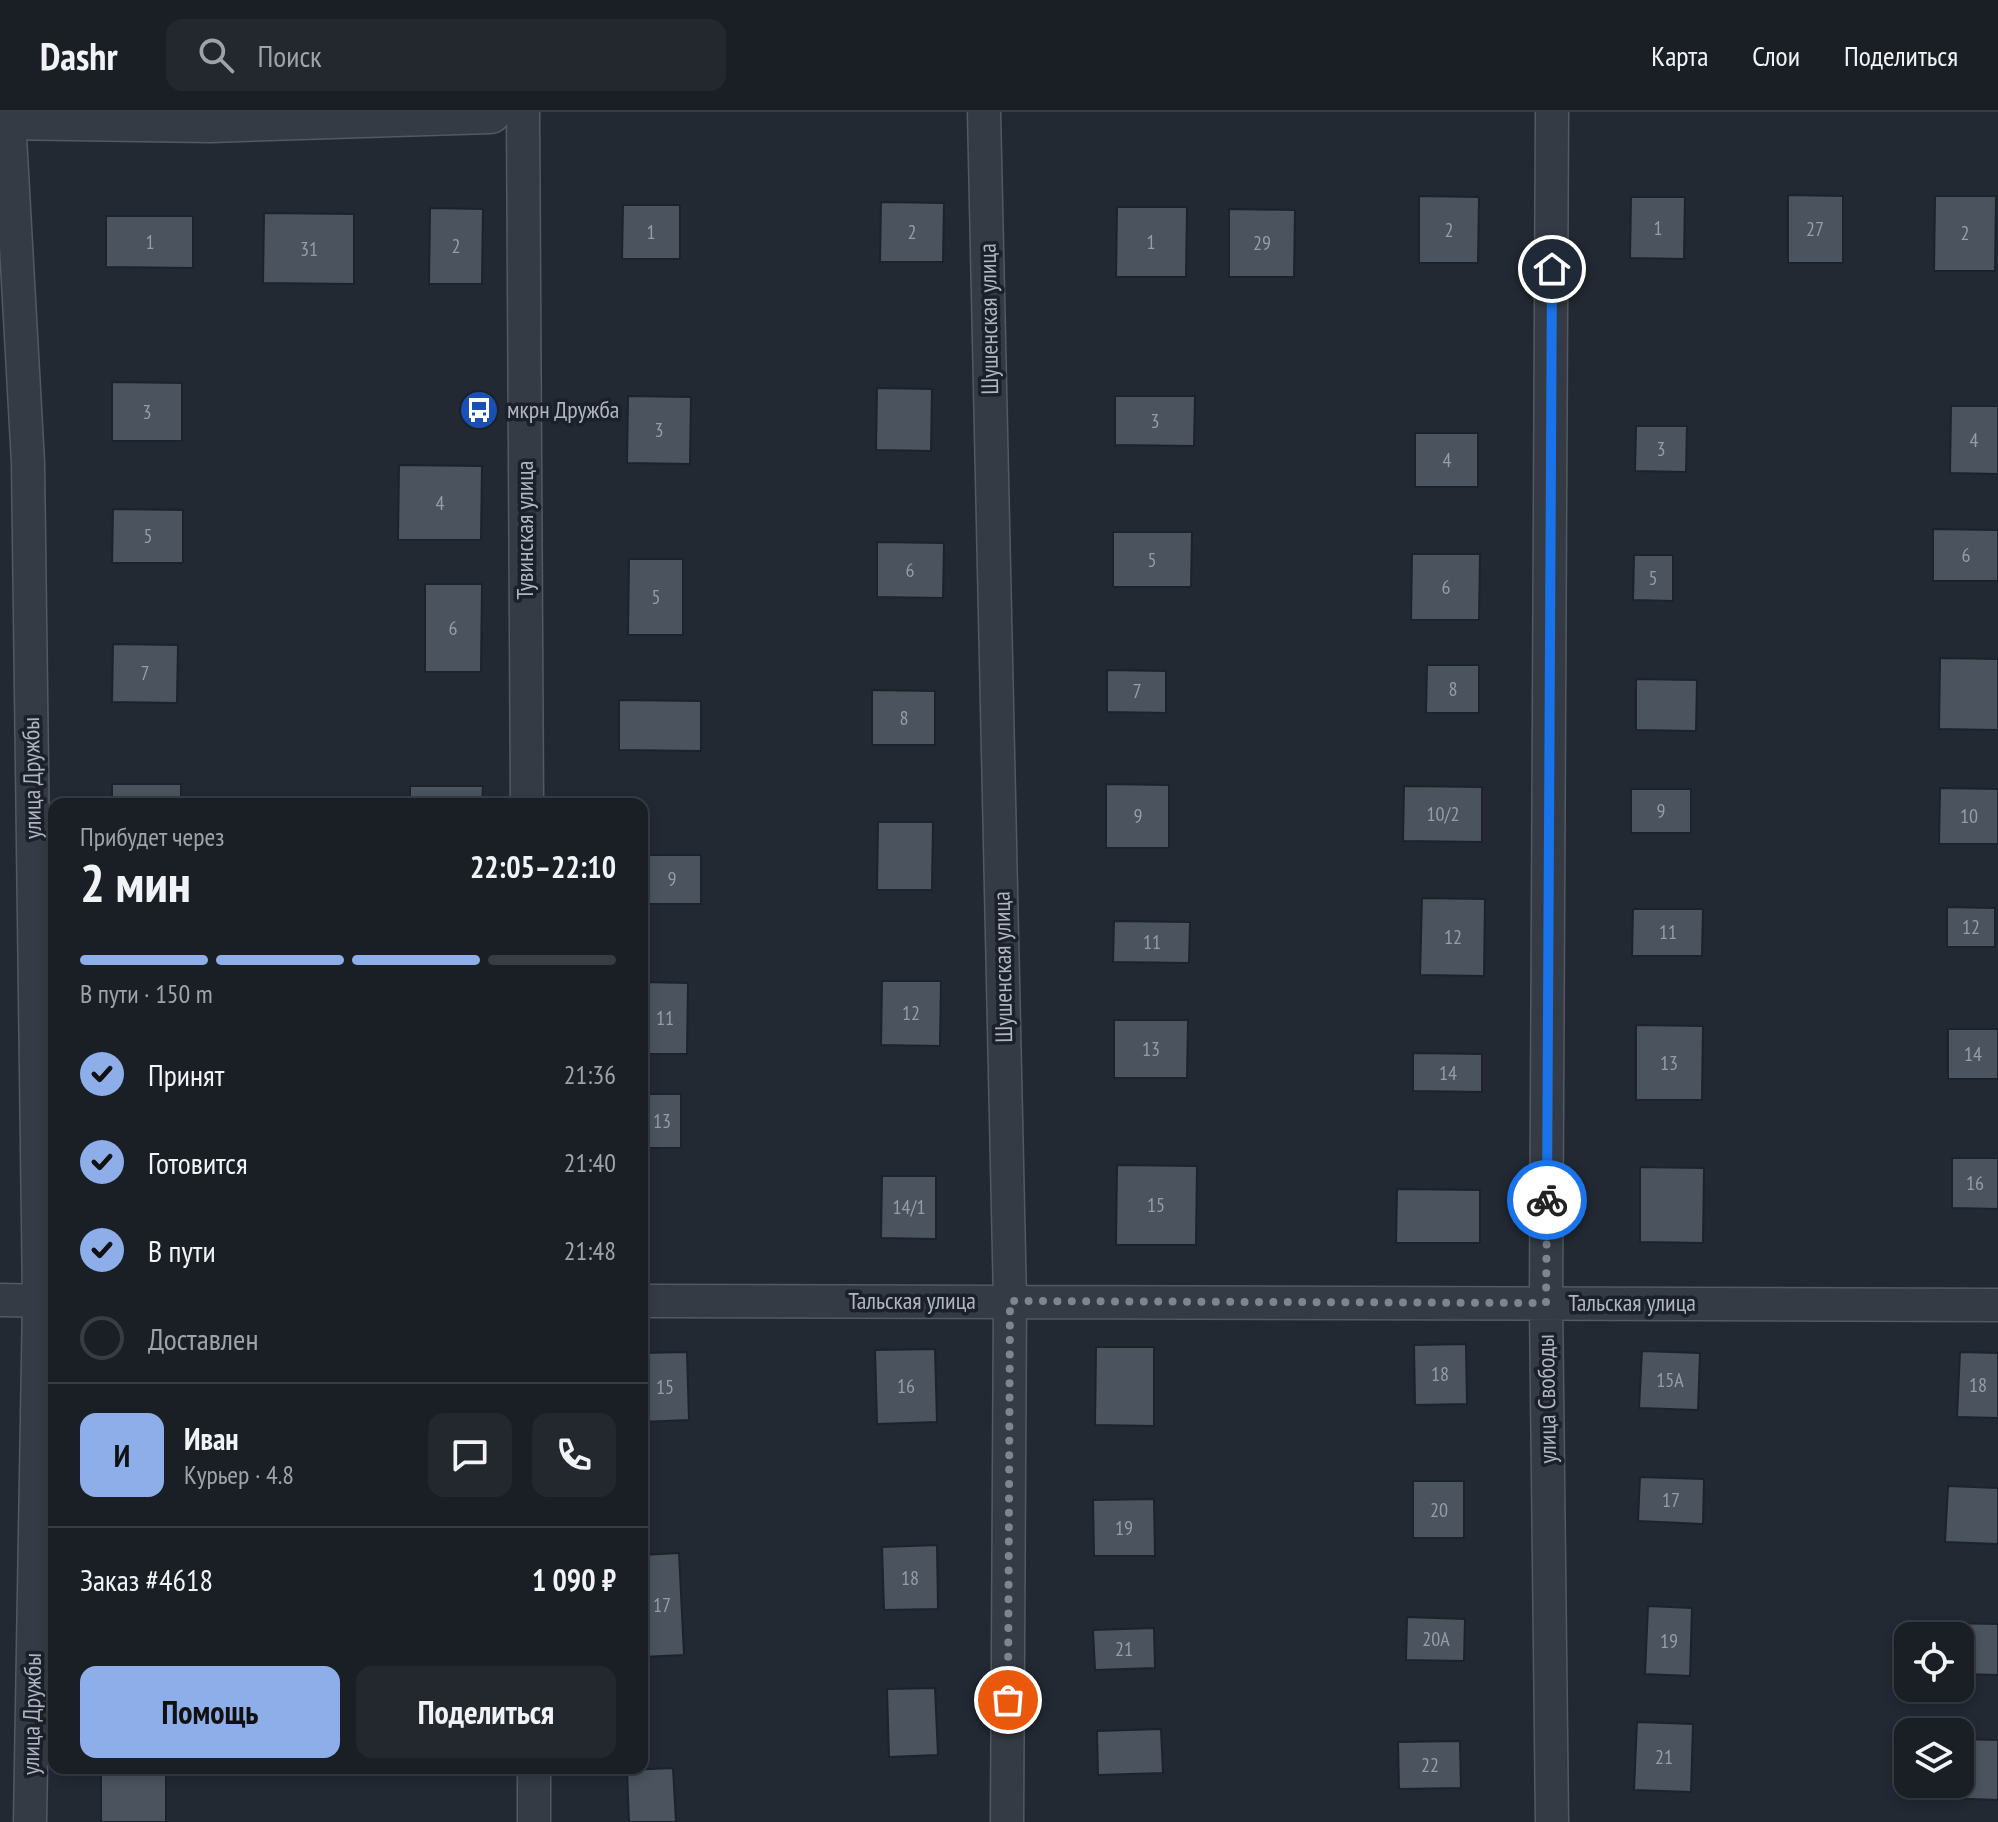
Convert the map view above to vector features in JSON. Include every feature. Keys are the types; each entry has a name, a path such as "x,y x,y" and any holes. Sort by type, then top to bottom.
{"street":[{"path":"4,118 210,121 490,112"},
{"name":"Тувинская улица","path":"523,112 527,798"},
{"name":"Шушенская улица","path":"984,112 1010,1301 1007,1822"},
{"name":"улица Свободы","path":"1552,112 1546,1303 1552,1822"},
{"name":"улица Дружбы","path":"4,118 28,463 46,1301 30,1822"},
{"path":"0,1300 46,1301"},
{"name":"Тальская улица","path":"648,1301 1998,1305"},
{"path":"534,1774 534,1822"}],"building":[{"path":"1788,195 1843,196 1843,263 1788,263"},
{"path":"1419,196 1479,197 1478,263 1419,263"},
{"path":"1935,196 1996,196 1995,271 1934,271"},
{"path":"1631,197 1685,197 1684,259 1630,258"},
{"path":"881,202 944,203 943,262 880,262"},
{"path":"623,205 680,205 680,259 622,259"},
{"path":"1117,207 1187,207 1186,277 1116,277"},
{"path":"430,208 483,209 482,284 429,284"},
{"path":"1229,209 1295,210 1294,277 1229,277"},
{"path":"264,213 354,214 354,284 263,283"},
{"path":"106,216 193,216 193,268 106,267"},
{"path":"112,382 182,383 182,441 112,441"},
{"path":"877,388 932,389 931,451 876,450"},
{"path":"628,396 691,397 690,464 627,463"},
{"path":"1115,396 1195,396 1194,446 1115,445"},
{"path":"1951,406 1998,406 1998,474 1950,473"},
{"path":"1636,426 1687,426 1686,472 1635,471"},
{"path":"1415,433 1478,433 1478,487 1415,487"},
{"path":"399,465 482,466 481,540 398,540"},
{"path":"113,509 183,510 183,563 112,563"},
{"path":"1933,529 1998,530 1998,581 1933,581"},
{"path":"1113,532 1192,532 1191,587 1113,587"},
{"path":"877,542 944,543 943,598 877,597"},
{"path":"1412,554 1480,554 1479,620 1411,620"},
{"path":"1634,555 1673,555 1673,601 1633,600"},
{"path":"629,559 683,559 683,635 628,635"},
{"path":"425,584 482,584 481,672 425,672"},
{"path":"113,644 178,645 177,703 112,702"},
{"path":"1940,658 1998,659 1998,730 1939,729"},
{"path":"1427,665 1479,665 1479,713 1426,713"},
{"path":"1107,670 1166,671 1166,713 1107,712"},
{"path":"1636,679 1697,680 1696,731 1636,730"},
{"path":"872,690 935,691 935,745 872,745"},
{"path":"619,700 701,701 701,751 619,750"},
{"path":"112,784 181,784 181,798 112,798"},
{"path":"1106,784 1169,785 1169,848 1106,848"},
{"path":"410,786 483,786 482,798 410,798"},
{"path":"1404,786 1482,787 1482,842 1403,841"},
{"path":"1940,788 1998,789 1998,844 1939,844"},
{"path":"1631,789 1691,789 1691,833 1631,833"},
{"path":"878,822 933,822 932,890 877,890"},
{"path":"648,855 701,855 701,904 648,904"},
{"path":"1422,898 1485,899 1484,976 1420,975"},
{"path":"1947,907 1995,908 1995,947 1947,947"},
{"path":"1633,909 1703,909 1702,956 1632,956"},
{"path":"1114,921 1190,922 1189,963 1113,962"},
{"path":"882,981 941,981 940,1046 881,1045"},
{"path":"648,982 688,983 687,1054 648,1054"},
{"path":"1114,1020 1188,1020 1187,1078 1114,1078"},
{"path":"1636,1025 1703,1026 1702,1100 1636,1100"},
{"path":"1948,1029 1998,1029 1998,1079 1948,1079"},
{"path":"1413,1053 1482,1054 1482,1092 1413,1091"},
{"path":"648,1094 681,1094 681,1148 648,1148"},
{"path":"1952,1158 1998,1158 1998,1209 1952,1208"},
{"path":"1117,1165 1197,1166 1196,1245 1116,1245"},
{"path":"1640,1167 1704,1168 1703,1243 1640,1242"},
{"path":"882,1176 936,1176 936,1239 881,1238"},
{"path":"1397,1189 1480,1190 1480,1243 1396,1243"},
{"path":"1466,1344 1467,1404 1415,1405 1414,1345"},
{"path":"1096,1347 1154,1347 1154,1426 1095,1425"},
{"path":"935,1349 937,1422 877,1424 875,1350"},
{"path":"1642,1351 1700,1353 1698,1410 1639,1408"},
{"path":"687,1352 689,1420 648,1422 648,1353"},
{"path":"1960,1352 1998,1353 1998,1418 1957,1417"},
{"path":"1640,1477 1704,1479 1703,1524 1638,1521"},
{"path":"1413,1481 1464,1481 1464,1538 1413,1538"},
{"path":"1948,1486 1998,1488 1998,1544 1945,1542"},
{"path":"1154,1499 1155,1556 1094,1556 1093,1500"},
{"path":"937,1545 938,1609 884,1610 882,1547"},
{"path":"679,1553 684,1655 648,1657 648,1555"},
{"path":"1648,1606 1692,1608 1690,1676 1645,1674"},
{"path":"1407,1617 1465,1619 1464,1661 1406,1660"},
{"path":"1974,1624 1998,1624 1998,1675 1974,1674"},
{"path":"1154,1628 1155,1668 1095,1670 1093,1630"},
{"path":"935,1688 938,1755 889,1757 887,1689"},
{"path":"1637,1722 1693,1724 1691,1792 1634,1790"},
{"path":"1161,1729 1163,1773 1098,1775 1097,1731"},
{"path":"1974,1739 1998,1740 1998,1800 1942,1798 1974,1798"},
{"path":"1460,1741 1461,1788 1399,1789 1398,1742"},
{"path":"673,1768 676,1822 629,1822 627,1774 648,1774 648,1769"},
{"path":"101,1774 166,1774 166,1822 101,1822"}],"way so far":[{"path":"1008,1700 1010,1301 1546,1303 1547,1200"}],"place":[{"name":"мкрн Дружба","path":"479,410"}],"route":[{"path":"1547,1200 1552,269"}]}
